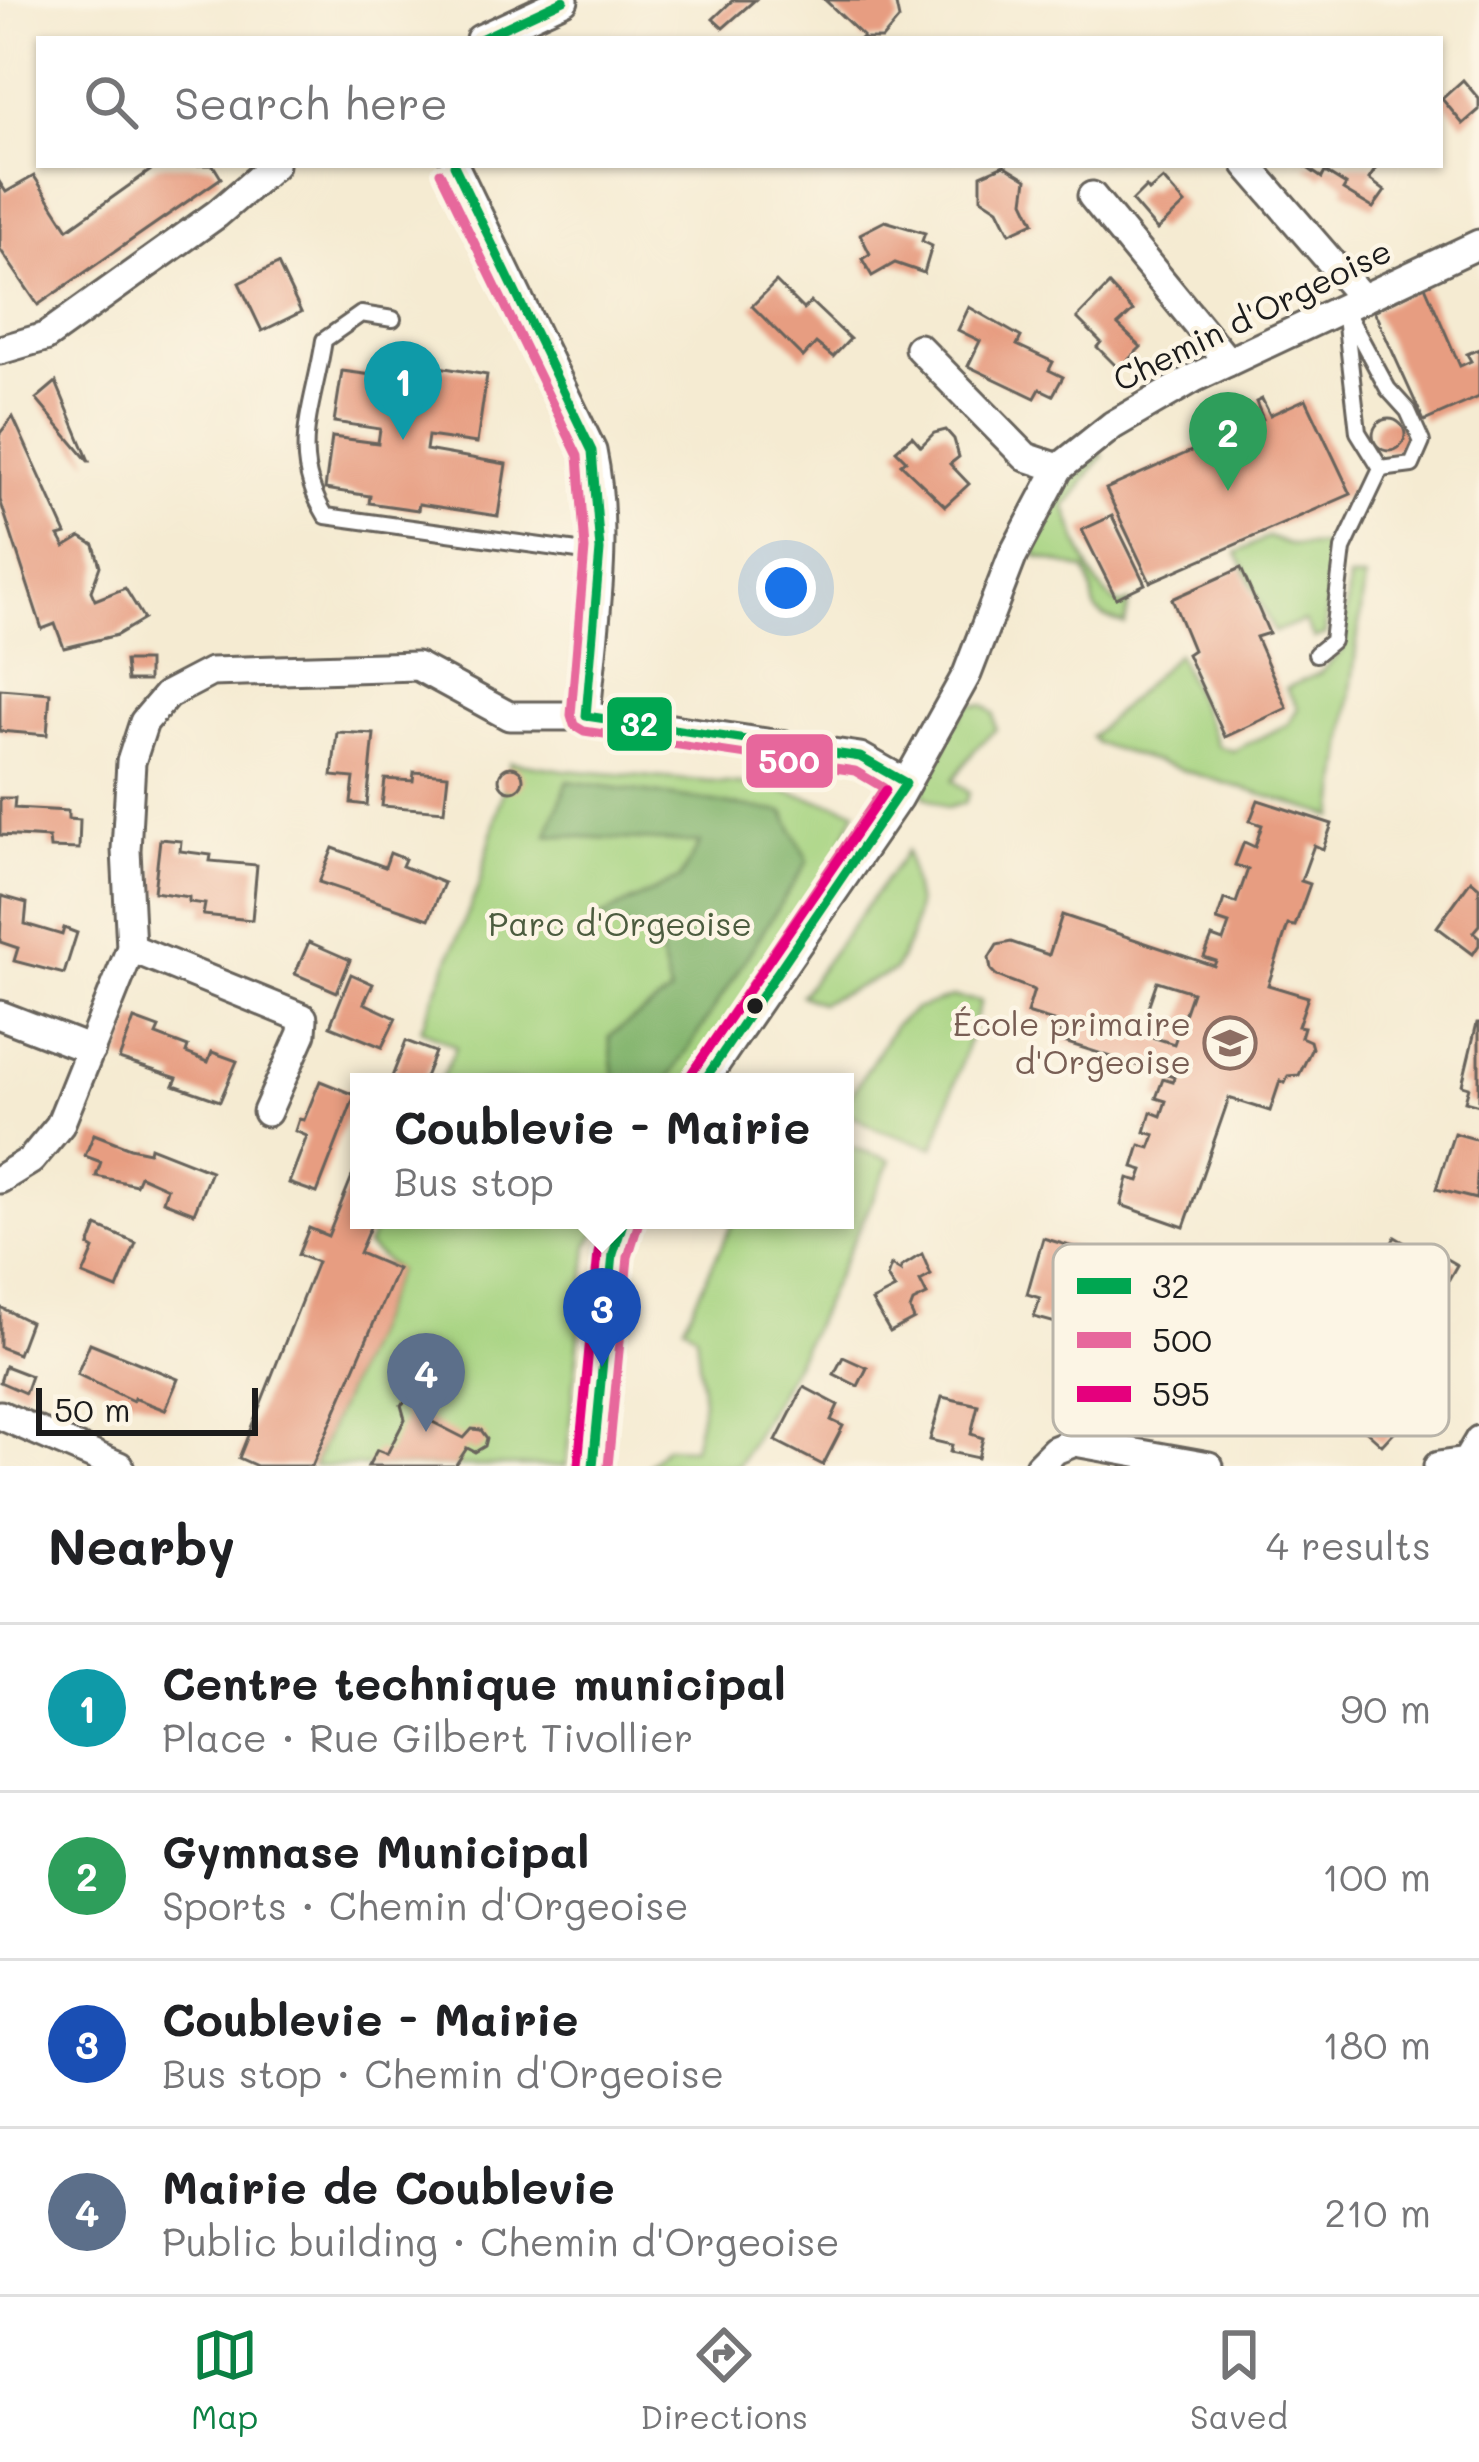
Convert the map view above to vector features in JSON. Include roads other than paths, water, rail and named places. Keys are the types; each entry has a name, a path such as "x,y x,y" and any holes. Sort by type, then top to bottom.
{"street":[{"path":"486,36 564,0"},
{"path":"0,350 45,338 218,214 271,168"},
{"path":"455,168 592,451 600,489 599,554 586,716"},
{"path":"1249,168 1354,303"},
{"path":"1092,196 1228,362"},
{"name":"Chemin d'Orgeoise","path":"709,1073 906,783 967,674 1013,554 1059,468 1112,425 1228,362 1479,244"},
{"path":"919,348 1026,457 1059,468"},
{"path":"0,1179 31,1160 60,1125 131,948 126,850 131,762 144,722 167,695 212,673 417,666 509,716 586,716 860,757 906,783"},
{"path":"131,948 303,1018 302,1033 268,1112"},
{"path":"0,1015 91,1050"},
{"path":"592,1466 613,1254 621,1229"},
{"path":"0,1414 119,1466"},
{"path":"1040,1466 1055,1450 1076,1442 1209,1466"}],"lane":[{"path":"1354,303 1358,432 1381,470"},
{"path":"1354,303 1388,389 1408,412 1422,442 1412,465 1381,470"},
{"path":"393,319 361,314 324,340 302,449 309,489 326,516 599,554"},
{"path":"1316,654 1332,640 1343,550 1381,470"}],"place":[{"name":"Centre technique municipal","path":"403,440"},
{"name":"Gymnase Municipal","path":"1228,491"},
{"name":"École primaire d'Orgeoise","path":"1230,1043"},
{"name":"Coublevie - Mairie","path":"602,1367"},
{"name":"Mairie de Coublevie","path":"426,1432"}],"park label":[{"name":"Parc d'Orgeoise","path":"620,924"}]}
